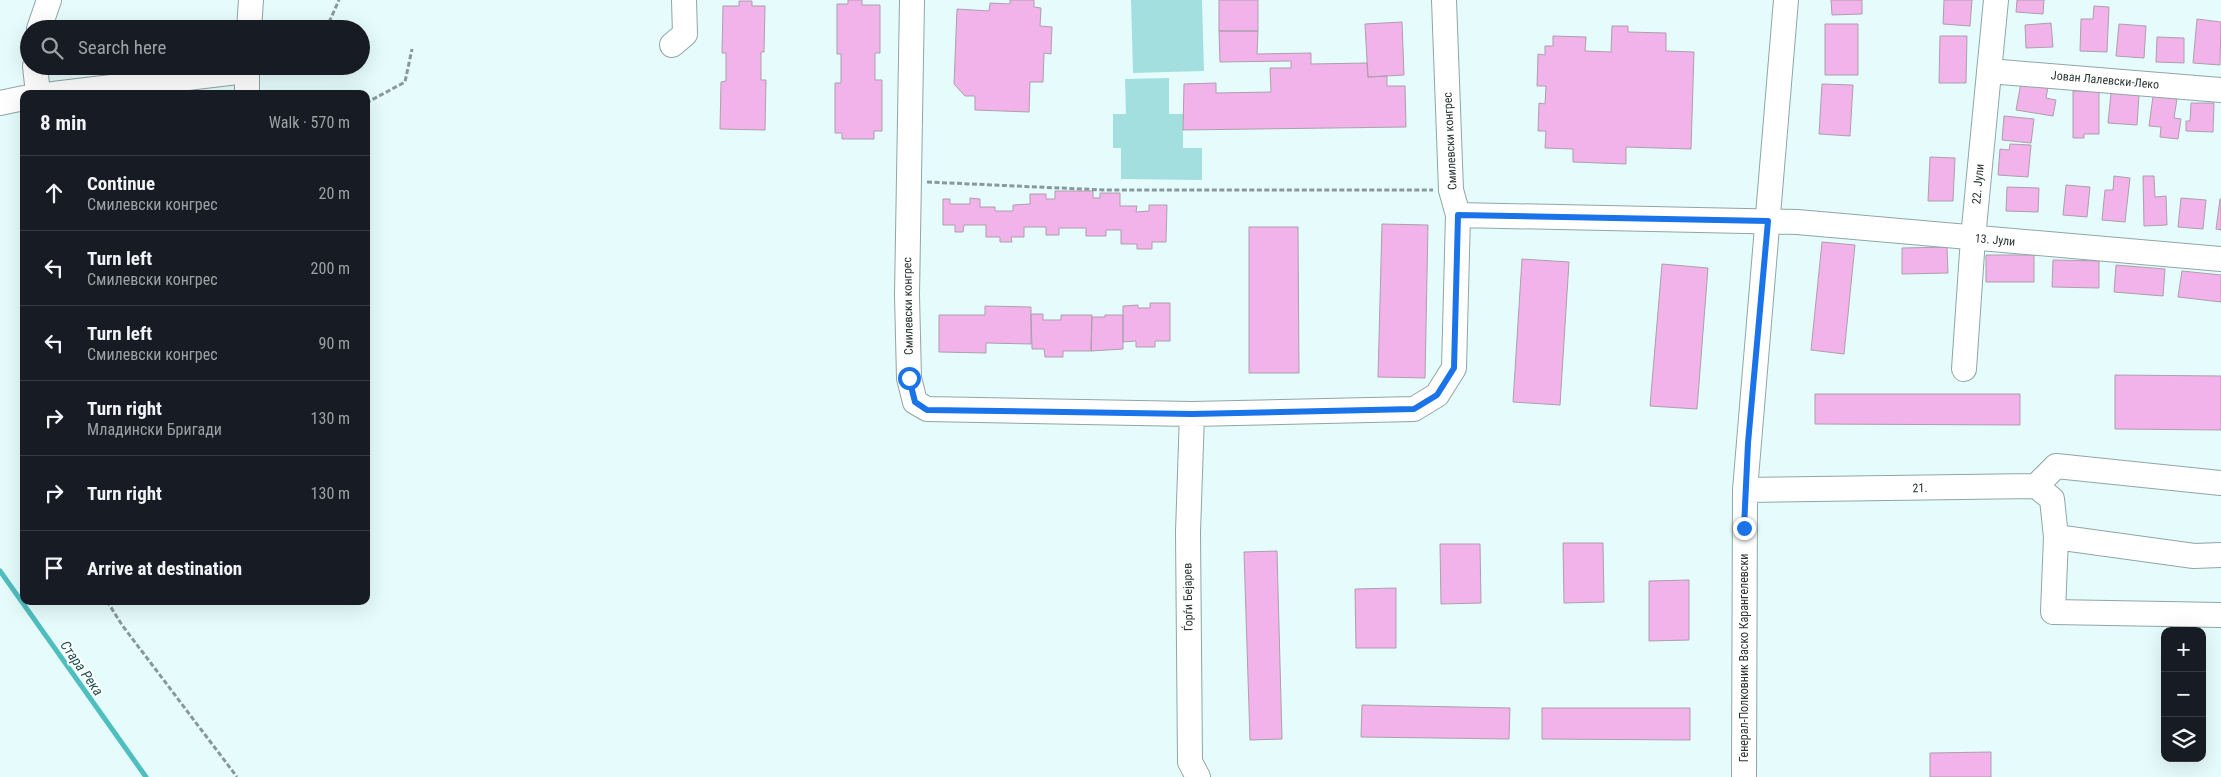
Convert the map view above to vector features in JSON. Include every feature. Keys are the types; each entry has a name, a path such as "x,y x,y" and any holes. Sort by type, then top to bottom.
{"street":[{"path":"42,20 49,0"},
{"path":"250,20 251,0"},
{"path":"672,46 685,34 684,0"},
{"name":"Смилевски конгрес","path":"912,0 907,295 909,378 915,402 927,410 1192,414 1414,409 1437,395 1454,368 1458,215 1451,190 1444,0"},
{"name":"Генерал-Полковник Васко Карангелевски","path":"1744,777 1745,490 1786,0"},
{"name":"22. Јули","path":"1964,369 1973,238 1996,0"},
{"name":"Јован Лалевски-Леко","path":"1989,71 2221,90"},
{"path":"36,75 38,90"},
{"path":"99,90 247,77"},
{"path":"0,102 20,99"},
{"name":"13. Јули","path":"1458,215 1797,222 2221,259"},
{"name":"Ѓорѓи Бејарев","path":"1192,414 1188,532 1190,762 1198,777"},
{"path":"2221,483 2056,466 2036,486 2052,499 2056,537 2053,612 2221,615"},
{"name":"21.","path":"1745,490 2036,486"},
{"path":"2056,537 2194,556 2221,556"}],"path":[{"path":"330,20 339,0"},
{"path":"370,100 405,82 412,49"},
{"path":"908,181 1104,190 1451,190"},
{"path":"110,605 122,625 237,777"}],"shaded area":[{"path":"1131,0 1202,0 1204,71 1133,73"},
{"path":"1169,78 1169,114 1183,114 1183,148 1202,148 1202,180 1121,179 1121,148 1113,148 1113,114 1126,114 1125,79"}],"building":[{"path":"848,0 862,0 862,5 880,5 880,53 875,53 875,80 882,80 882,131 874,131 874,139 842,139 842,133 835,133 835,83 841,83 841,54 837,54 837,4 848,4"},
{"path":"1010,0 1034,0 1034,7 1041,8 1040,26 1052,27 1051,54 1044,53 1043,82 1030,82 1029,112 975,110 975,96 965,96 954,84 957,9 989,11 990,3 1010,4"},
{"path":"1219,0 1258,0 1258,31 1219,31"},
{"path":"1831,0 1862,0 1862,14 1832,15"},
{"path":"1944,0 1972,0 1970,26 1943,24"},
{"path":"2017,0 2044,0 2043,14 2016,12"},
{"path":"739,1 752,1 752,6 765,6 764,52 761,52 761,80 766,80 765,130 720,129 721,82 726,81 726,53 722,53 723,6 739,6"},
{"path":"2094,6 2109,7 2107,52 2080,51 2081,19 2093,19"},
{"path":"2197,19 2221,22 2220,65 2193,63"},
{"path":"1402,22 1404,75 1368,77 1365,24"},
{"path":"2051,23 2053,47 2026,48 2025,25"},
{"path":"1825,24 1858,24 1858,75 1825,75"},
{"path":"2119,24 2146,26 2144,58 2116,56"},
{"path":"1612,26 1628,26 1628,32 1666,33 1666,51 1694,52 1691,149 1626,147 1626,164 1573,162 1573,149 1545,148 1546,131 1538,131 1539,103 1545,104 1546,86 1537,86 1538,54 1545,55 1545,46 1553,46 1553,36 1586,37 1585,51 1611,52"},
{"path":"1219,31 1258,31 1257,54 1311,53 1311,64 1367,63 1368,77 1387,76 1387,86 1405,86 1406,127 1183,130 1184,84 1216,83 1216,93 1271,92 1270,68 1291,68 1291,61 1220,62"},
{"path":"1940,36 1967,36 1966,83 1939,83"},
{"path":"2157,37 2184,38 2184,63 2156,62"},
{"path":"2021,83 2048,87 2046,98 2056,100 2053,116 2016,110"},
{"path":"1822,84 1853,85 1850,136 1819,134"},
{"path":"2073,91 2099,91 2099,134 2084,134 2084,138 2073,138"},
{"path":"2111,93 2139,95 2137,125 2108,123"},
{"path":"2153,96 2177,99 2174,118 2181,119 2178,139 2160,137 2161,127 2149,126"},
{"path":"2191,103 2214,103 2213,132 2186,131 2186,121 2190,121"},
{"path":"2004,116 2034,119 2031,143 2002,140"},
{"path":"2010,144 2031,145 2028,177 1998,175 2000,149 2009,150"},
{"path":"1930,157 1955,158 1953,201 1928,201"},
{"path":"2114,176 2130,178 2125,222 2102,220 2105,190 2113,190"},
{"path":"2143,176 2154,176 2155,197 2166,196 2167,225 2144,226"},
{"path":"2066,185 2090,187 2087,217 2063,215"},
{"path":"2007,187 2039,188 2038,212 2006,211"},
{"path":"1055,191 1093,191 1093,198 1100,198 1100,193 1120,193 1120,206 1137,206 1136,212 1149,211 1149,205 1167,205 1166,242 1152,242 1152,249 1137,249 1137,244 1121,244 1121,230 1106,230 1106,236 1086,236 1086,228 1059,228 1059,235 1046,235 1046,227 1024,227 1024,237 1011,237 1012,242 1000,242 1000,237 986,237 986,225 964,225 963,232 955,232 955,225 943,225 943,199 950,199 950,204 970,204 970,198 980,199 980,207 995,207 995,211 1013,211 1013,205 1030,204 1030,194 1046,194 1046,199 1055,199"},
{"path":"2181,198 2206,200 2203,229 2178,227"},
{"path":"2221,199 2221,230 2216,229"},
{"path":"1382,224 1428,225 1425,378 1378,377"},
{"path":"1249,227 1298,227 1299,373 1249,373"},
{"path":"1822,242 1855,245 1844,354 1811,350"},
{"path":"1947,247 1948,273 1902,274 1902,248"},
{"path":"1986,255 2034,255 2034,282 1986,282"},
{"path":"1522,259 1569,262 1560,405 1513,402"},
{"path":"2053,260 2099,261 2099,288 2052,287"},
{"path":"1662,264 1708,268 1697,409 1650,406"},
{"path":"2116,265 2165,269 2163,296 2114,292"},
{"path":"2182,271 2221,275 2221,302 2178,297"},
{"path":"1150,303 1170,303 1170,341 1155,341 1155,347 1136,347 1136,341 1123,342 1123,306 1138,305 1138,308 1150,308"},
{"path":"985,306 1031,307 1031,344 986,343 986,353 939,352 939,315 985,315"},
{"path":"1031,314 1043,314 1043,320 1061,320 1061,315 1092,315 1091,351 1063,351 1063,357 1045,357 1044,349 1032,349"},
{"path":"1105,315 1123,315 1123,349 1091,351 1092,317 1105,317"},
{"path":"2115,375 2221,376 2221,430 2115,429"},
{"path":"1815,394 2020,394 2020,425 1815,424"},
{"path":"1563,543 1603,543 1604,602 1564,603"},
{"path":"1440,544 1480,544 1481,603 1441,604"},
{"path":"1277,551 1282,739 1250,740 1244,552"},
{"path":"1689,580 1689,640 1649,641 1649,581"},
{"path":"1396,588 1396,648 1356,648 1355,589"},
{"path":"1362,705 1510,708 1509,739 1361,737"},
{"path":"1542,708 1690,708 1690,740 1542,739"},
{"path":"1991,752 1991,777 1930,777 1930,753"}],"waterway":[{"name":"Стара Река","path":"0,571 20,599"},
{"name":"Стара Река","path":"24,605 146,777"}],"route":[{"path":"909,378 915,402 927,410 1192,414 1414,409 1437,395 1454,368 1458,215 1768,221 1748,443 1744,528"}]}
